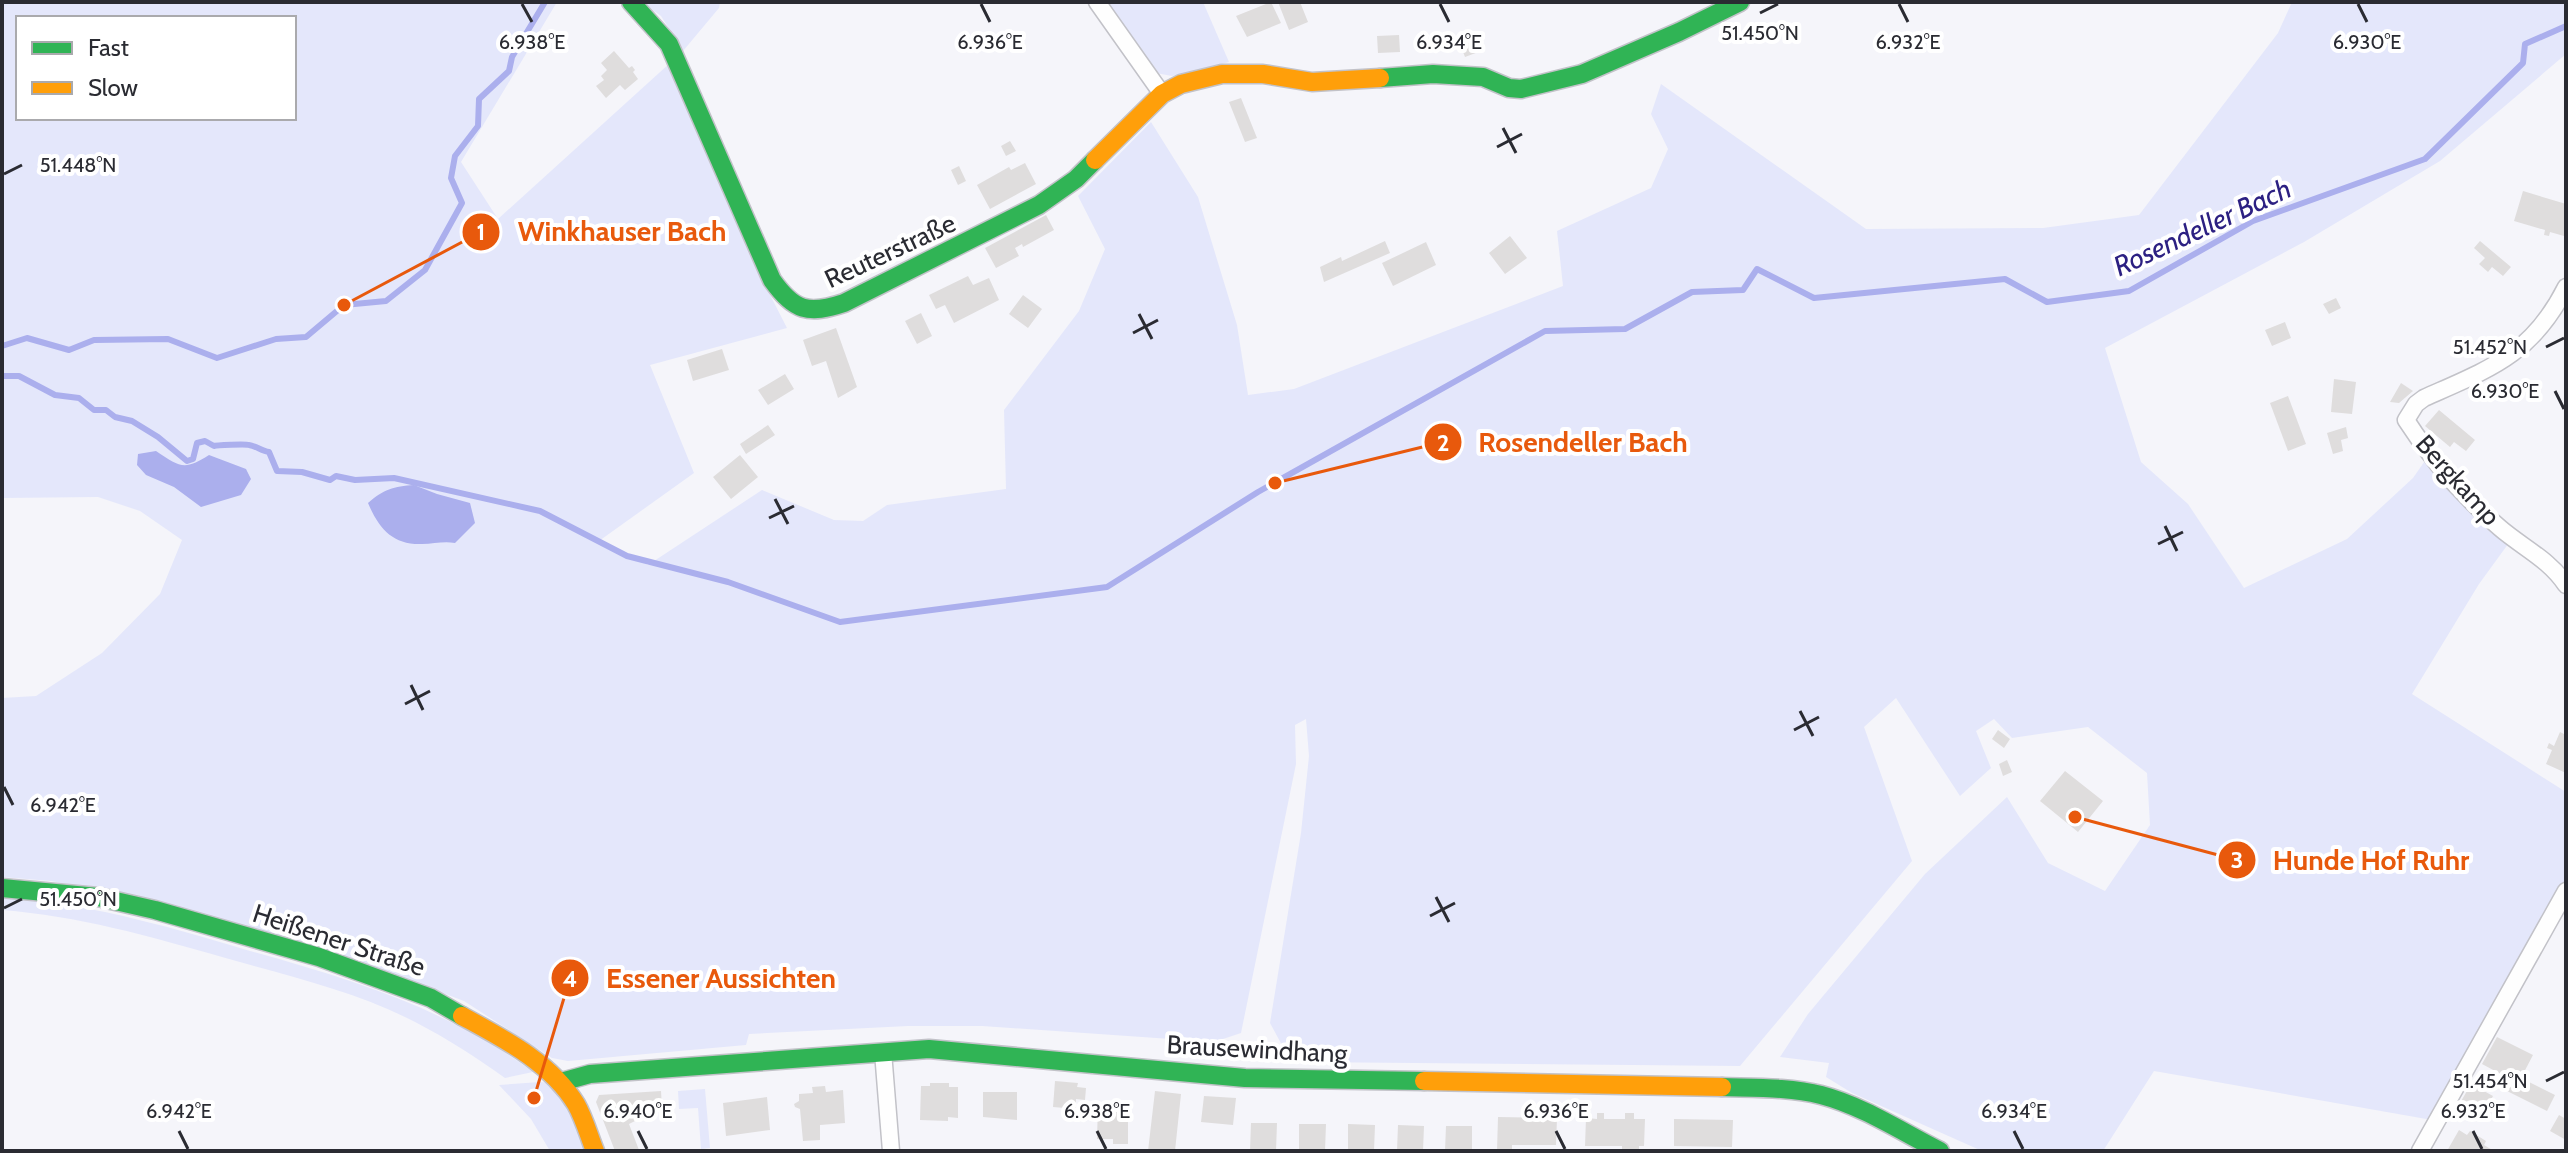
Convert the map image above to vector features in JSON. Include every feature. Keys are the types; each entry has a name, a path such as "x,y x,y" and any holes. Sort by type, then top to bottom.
{"street":[{"name":"Reuterstraße","path":"631,2 669,44 772,280 788,302 812,312 844,303 1039,205 1076,179 1162,94 1181,84 1222,74 1263,74 1312,82 1433,74 1483,77 1509,88 1521,89 1582,74 1740,2"},
{"path":"1097,2 1162,94"},
{"name":"Bergkamp","path":"2566,287 2540,328 2513,353 2480,375 2424,398 2406,420 2469,498 2502,530 2553,568 2566,585"},
{"name":"Heißener Straße","path":"2,888 112,900 155,910 319,957 431,998 460,1012 534,1060 561,1082 577,1106 595,1151"},
{"path":"2420,1151 2566,891"},
{"name":"Brausewindhang","path":"561,1082 590,1074 929,1049 1245,1078 1786,1090 1820,1095 1854,1107 1940,1151"},
{"path":"883,1052 891,1151"}],"shaded area":[{"path":"2,2 557,2 461,162 498,219 670,63 763,281 787,328 650,365 694,473 599,541 648,565 762,490 834,520 863,521 887,505 1006,489 1004,410 1079,311 1105,249 1078,196 1151,122 1198,197 1237,325 1248,395 1294,389 1563,286 1557,231 1651,188 1668,149 1651,114 1661,84 1866,229 2043,228 2139,215 2278,33 2292,2 2566,2 2566,54 2440,161 2304,242 2105,348 2141,462 2188,504 2244,588 2347,539 2413,478 2429,455 2511,540 2479,584 2412,694 2566,792 2566,879 2432,1120 2154,1071 2103,1151 1982,1151 1852,1093 1826,1077 1829,1063 1780,1057 1808,1014 1925,874 2007,797 2048,863 2105,891 2150,825 2147,773 2088,727 2012,738 1994,719 1976,731 1991,768 1960,796 1896,698 1864,727 1912,861 1740,1066 1303,1062 1283,1047 1270,1023 1301,833 1309,756 1306,719 1295,725 1296,764 1241,1033 1214,1042 982,1026 908,1026 749,1034 746,1045 568,1061 552,1058 464,1001 326,949 157,901 51,881 2,877 2,698 36,696 102,653 160,594 182,540 140,511 98,497 2,498"},
{"path":"641,2 720,2 719,8 683,51 661,16"},
{"path":"1106,2 1203,2 1229,62 1172,76 1156,73"},
{"path":"2,896 153,923 361,985 398,998 467,1030 533,1072 505,1078 429,1029 346,993 113,928 2,910"},
{"path":"560,1084 593,1151 550,1151 531,1119 499,1085"},
{"path":"705,1089 710,1148 701,1149 698,1108 679,1109 678,1091"}],"water":[{"path":"156,451 182,465 209,455 246,469 251,479 241,495 201,507 174,487 146,475 137,465 138,454"},
{"path":"414,485 470,503 475,523 455,543 412,544 388,534 368,503 389,490"}],"building":[{"path":"1271,2 1281,23 1247,37 1236,16"},
{"path":"1278,2 1300,2 1308,22 1289,30"},
{"path":"1399,35 1400,52 1378,53 1377,36"},
{"path":"1476,37 1481,51 1465,57 1460,44"},
{"path":"614,51 629,68 632,66 638,79 625,90 620,85 606,98 596,86 604,80 601,76 607,70 601,63"},
{"path":"1241,98 1257,138 1245,142 1229,102"},
{"path":"1010,141 1016,151 1006,156 1001,146"},
{"path":"1025,163 1036,184 990,209 977,185 1009,167 1011,170"},
{"path":"959,166 966,181 958,185 951,170"},
{"path":"2523,191 2566,204 2564,236 2550,232 2549,236 2544,235 2545,230 2514,221"},
{"path":"1046,215 1054,230 1023,247 1022,244 1015,248 1019,256 996,268 985,248"},
{"path":"1510,236 1527,258 1505,274 1489,253"},
{"path":"1385,241 1390,253 1324,282 1320,267 1341,257 1342,261"},
{"path":"2480,241 2511,267 2503,276 2492,267 2488,272 2479,264 2485,258 2474,248"},
{"path":"1426,242 1436,265 1393,286 1382,263"},
{"path":"968,276 973,285 989,278 999,300 954,323 945,305 936,309 929,295"},
{"path":"1023,295 1042,309 1028,328 1009,314"},
{"path":"2336,298 2341,308 2329,314 2323,304"},
{"path":"921,313 932,336 917,344 905,321"},
{"path":"2285,322 2291,338 2272,346 2265,330"},
{"path":"836,328 857,387 838,398 826,361 812,366 803,340"},
{"path":"722,349 729,370 693,381 687,360"},
{"path":"785,374 794,389 768,405 758,390"},
{"path":"2334,379 2356,382 2352,414 2331,412"},
{"path":"2401,383 2413,391 2399,403 2390,402"},
{"path":"2288,396 2306,444 2288,451 2270,403"},
{"path":"2439,410 2475,440 2466,451 2454,442 2450,447 2425,426"},
{"path":"768,425 775,435 746,454 740,444"},
{"path":"2346,427 2348,438 2341,440 2343,451 2333,454 2327,433"},
{"path":"740,455 758,477 731,499 713,477"},
{"path":"1998,730 2010,739 2004,748 1992,739"},
{"path":"2560,732 2566,735 2566,773 2546,764 2552,750 2547,748 2549,743 2554,746"},
{"path":"2007,760 2012,772 2003,776 1999,764"},
{"path":"2065,771 2103,801 2078,832 2040,801"},
{"path":"2497,1037 2533,1055 2521,1078 2555,1095 2547,1111 2505,1090 2510,1079 2482,1064"},
{"path":"1055,1081 1078,1083 1077,1087 1086,1088 1085,1100 1076,1099 1076,1109 1053,1107"},
{"path":"930,1083 949,1083 949,1087 958,1087 958,1118 948,1117 948,1121 920,1120 921,1086 930,1086"},
{"path":"2471,1084 2493,1096 2482,1116 2460,1103"},
{"path":"825,1086 826,1092 843,1090 845,1123 820,1125 820,1140 803,1141 800,1109 794,1104 799,1101 799,1094 813,1093 812,1087"},
{"path":"661,1091 662,1108 651,1108 651,1117 636,1117 629,1124 639,1150 615,1151 596,1102 599,1095"},
{"path":"1155,1091 1181,1094 1175,1151 1148,1151"},
{"path":"983,1092 1017,1092 1017,1120 983,1117"},
{"path":"1204,1096 1236,1098 1233,1125 1201,1122"},
{"path":"767,1097 770,1130 726,1136 723,1103"},
{"path":"1098,1103 1128,1104 1128,1144 1113,1144 1113,1139 1097,1139"},
{"path":"1597,1113 1604,1113 1604,1119 1625,1119 1625,1113 1634,1113 1634,1119 1645,1119 1644,1146 1639,1146 1639,1151 1622,1151 1622,1146 1585,1146 1586,1118 1597,1119"},
{"path":"2559,1115 2566,1119 2566,1140 2550,1131"},
{"path":"1498,1117 1557,1118 1556,1145 1512,1145 1512,1151 1497,1151"},
{"path":"1674,1119 1733,1120 1732,1147 1674,1146"},
{"path":"1251,1123 1277,1123 1276,1151 1250,1151"},
{"path":"1299,1124 1326,1124 1325,1151 1299,1151"},
{"path":"1348,1124 1375,1125 1374,1151 1348,1151"},
{"path":"1398,1125 1424,1126 1423,1151 1397,1151"},
{"path":"1446,1126 1472,1126 1472,1151 1445,1151"},
{"path":"2459,1130 2467,1135 2470,1131 2486,1141 2484,1145 2494,1151 2447,1151"}],"waterway":[{"path":"2,346 27,338 69,350 94,340 168,339 217,358 276,339 306,337 344,305 386,301 425,270 462,203 451,178 455,156 478,126 479,99 509,71 512,57 545,2"},
{"name":"Rosendeller Bach","path":"2,376 19,376 55,395 79,398 94,410 106,410 115,417 132,421 187,461 193,459 197,443 249,445 269,452 277,471 302,472 330,480 336,476 355,480 394,478 540,511 627,556 728,582 840,622 1107,587 1258,492 1545,331 1625,329 1692,292 1743,290 1757,269 1814,298 2005,279 2047,302 2129,291 2253,221 2425,159 2523,63 2525,44 2566,26"}],"traffic: fast":[{"path":"631,2 669,44 772,280 787,298 803,308 821,309 844,303 1039,205 1076,179 1095,160"},
{"path":"1380,78 1433,74 1483,77 1509,88 1521,89 1582,74 1740,2"},
{"path":"2,888 98,897 155,910 319,957 431,998 462,1016"},
{"path":"561,1082 590,1074 929,1049 1245,1078 1424,1081"},
{"path":"1722,1087 1784,1089 1821,1095 1867,1113 1940,1151"}],"traffic: slow":[{"path":"1095,160 1162,94 1181,84 1222,74 1263,74 1312,82 1380,78"},
{"path":"462,1016 525,1053 553,1076 576,1104 595,1151"},
{"path":"1424,1081 1722,1087"}],"place":[{"name":"Winkhauser Bach","path":"344,305"},
{"name":"Rosendeller Bach","path":"1275,483"},
{"name":"Hunde Hof Ruhr","path":"2075,817"},
{"name":"Essener Aussichten","path":"534,1098"}]}
